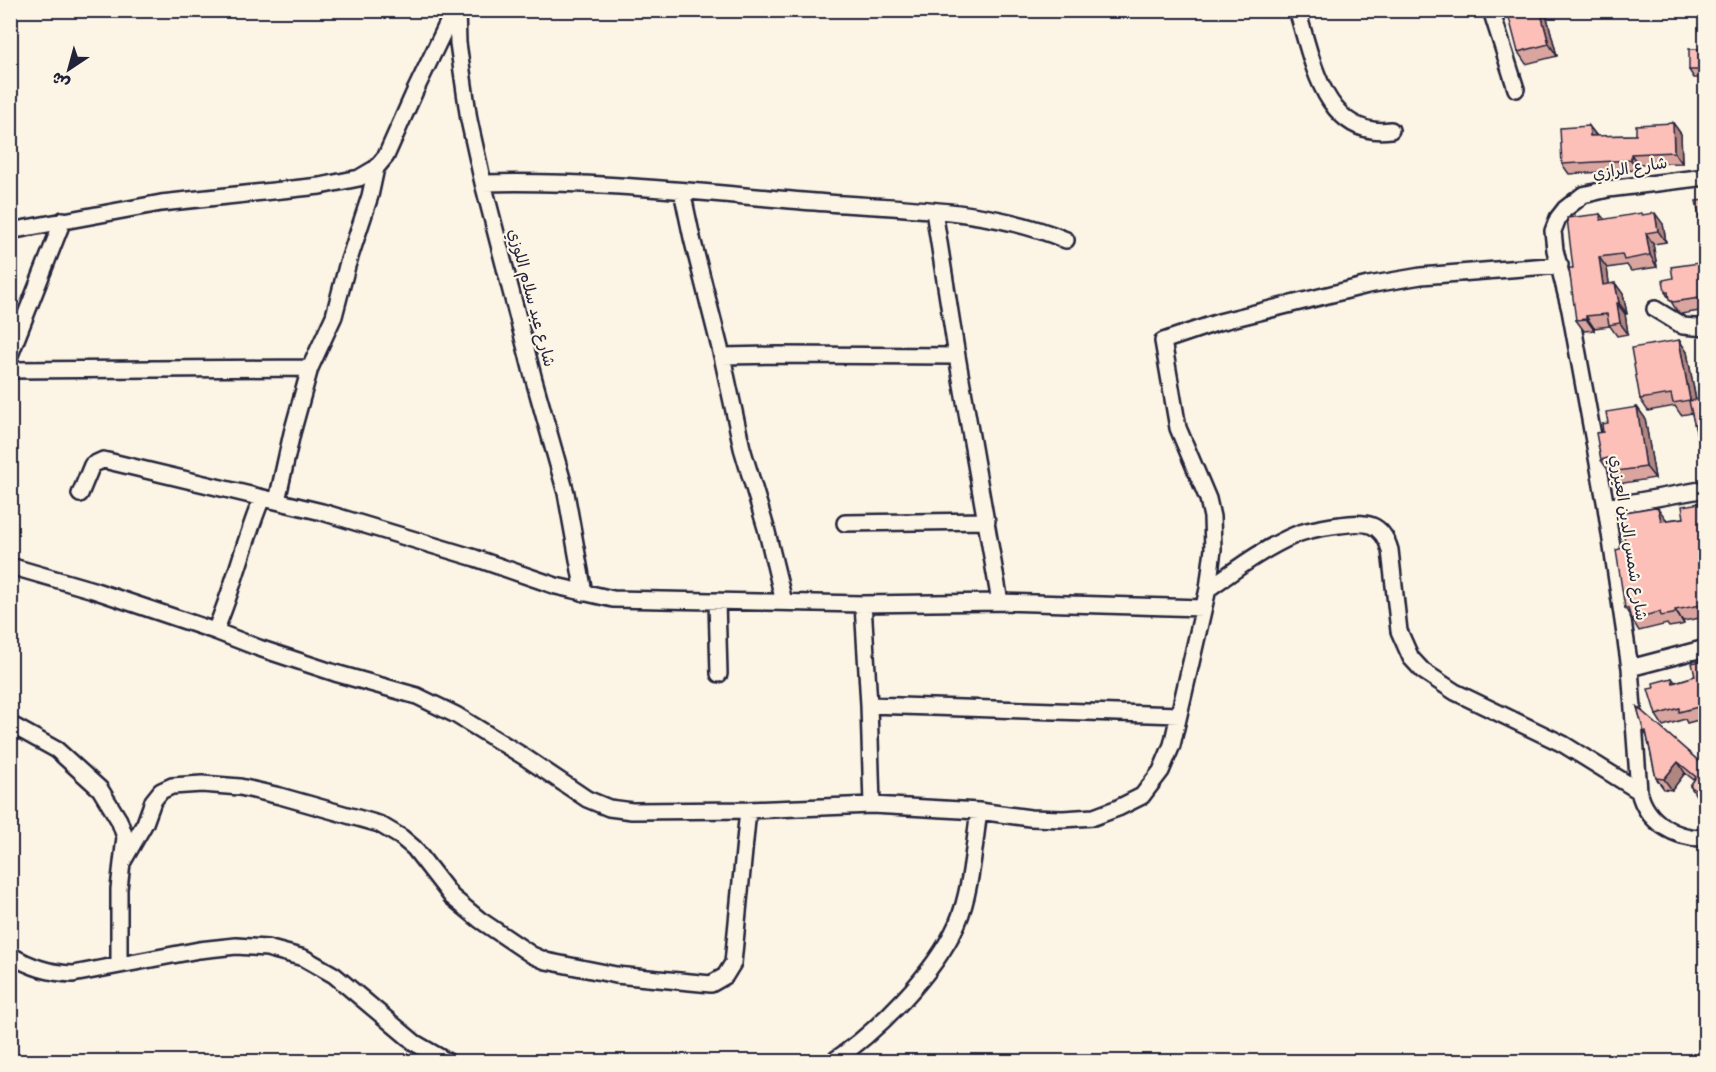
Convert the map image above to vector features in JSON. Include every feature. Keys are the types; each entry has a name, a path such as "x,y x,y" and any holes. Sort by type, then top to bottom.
{"street":[{"path":"10,231 161,203 336,183 359,178 376,168 386,156 455,10"},
{"name":"شارع عيد سلام اللوزي","path":"455,10 469,120 483,183 566,493 584,593"},
{"path":"1297,10 1320,82 1338,112 1357,127 1371,131 1391,130"},
{"path":"1491,10 1516,89"},
{"path":"278,501 292,433 310,368 334,316 370,196 376,168"},
{"name":"شارع الرازي","path":"1565,209 1583,195 1608,189 1706,177"},
{"path":"483,183 553,182 934,211 1023,225 1066,240"},
{"path":"682,191 742,448 766,528 784,602"},
{"name":"شارع شمس الدين العيزري","path":"1565,209 1558,218 1553,231 1555,250 1560,265 1606,507 1630,668 1639,791 1646,810 1659,824 1680,835 1706,838"},
{"path":"934,211 1000,602"},
{"path":"10,355 63,220"},
{"path":"10,566 93,590 334,673 417,696 456,715 602,806 632,811 748,810 872,805 979,811 1030,818 1094,817 1142,796 1161,771 1172,745 1208,589 1213,549 1212,517 1208,500 1178,428 1163,341 1211,324 1368,285 1421,276 1560,265"},
{"path":"1655,309 1683,327 1706,328"},
{"path":"722,356 778,354 957,356"},
{"path":"10,370 310,368"},
{"path":"80,494 89,469 97,461 103,460 278,501 401,534 584,593 636,601 863,604 1000,602 1203,608"},
{"path":"1606,507 1706,489"},
{"path":"214,631 228,600 262,498"},
{"path":"845,523 987,521"},
{"path":"1208,589 1294,535 1315,529 1356,523 1369,524 1381,531 1387,539 1399,631 1404,646 1423,671 1455,692 1563,744 1639,791"},
{"path":"717,601 719,674"},
{"path":"863,604 872,805"},
{"path":"1630,668 1706,648"},
{"path":"869,705 1179,715"},
{"path":"10,724 57,750 100,789 119,820 124,837 119,889 119,964"},
{"path":"122,863 145,823 153,801 161,791 172,786 192,784 240,788 280,796 379,824 401,837 414,848 452,897 480,920 524,950 546,961 616,975 711,984 725,976 733,963 748,810"},
{"path":"832,1062 887,1016 942,951 958,923 967,889 979,811"},
{"path":"10,955 25,964 54,973 73,974 199,950 236,946 267,948 304,958 334,975 416,1043 448,1062"}],"building":[{"path":"1507,10 1540,10 1549,44 1518,52"},
{"path":"1689,49 1706,49 1706,70 1689,70"},
{"path":"1673,123 1674,152 1631,154 1631,160 1562,164 1560,128 1589,126 1590,136 1636,135 1636,125"},
{"path":"1706,200 1706,214 1699,215 1696,201"},
{"path":"1641,213 1642,215 1655,213 1658,231 1646,233 1650,255 1624,260 1622,254 1599,257 1603,285 1615,283 1620,323 1609,325 1607,314 1586,316 1586,319 1576,320 1569,268 1573,268 1567,218 1600,214 1601,220"},
{"path":"1706,262 1706,297 1673,302 1669,300 1663,280 1673,278 1671,267"},
{"path":"1679,340 1690,400 1673,403 1671,394 1640,399 1631,348"},
{"path":"1706,398 1706,448 1700,449 1689,401"},
{"path":"1637,407 1646,467 1610,472 1608,458 1601,460 1596,433 1603,432 1602,424 1608,423 1606,412"},
{"path":"1706,502 1706,604 1675,610 1673,614 1661,616 1660,612 1631,619 1628,608 1625,608 1616,550 1623,548 1622,541 1625,541 1620,513 1655,507 1658,508 1661,521 1684,518 1682,506"},
{"path":"1706,660 1706,705 1679,712 1679,708 1656,715 1648,689 1654,688 1653,683 1672,678 1673,683 1695,676 1692,663"},
{"path":"1637,707 1702,764 1706,760 1706,793 1702,794 1690,786 1696,777 1678,762 1664,779 1656,778 1646,731 1644,732"}]}
